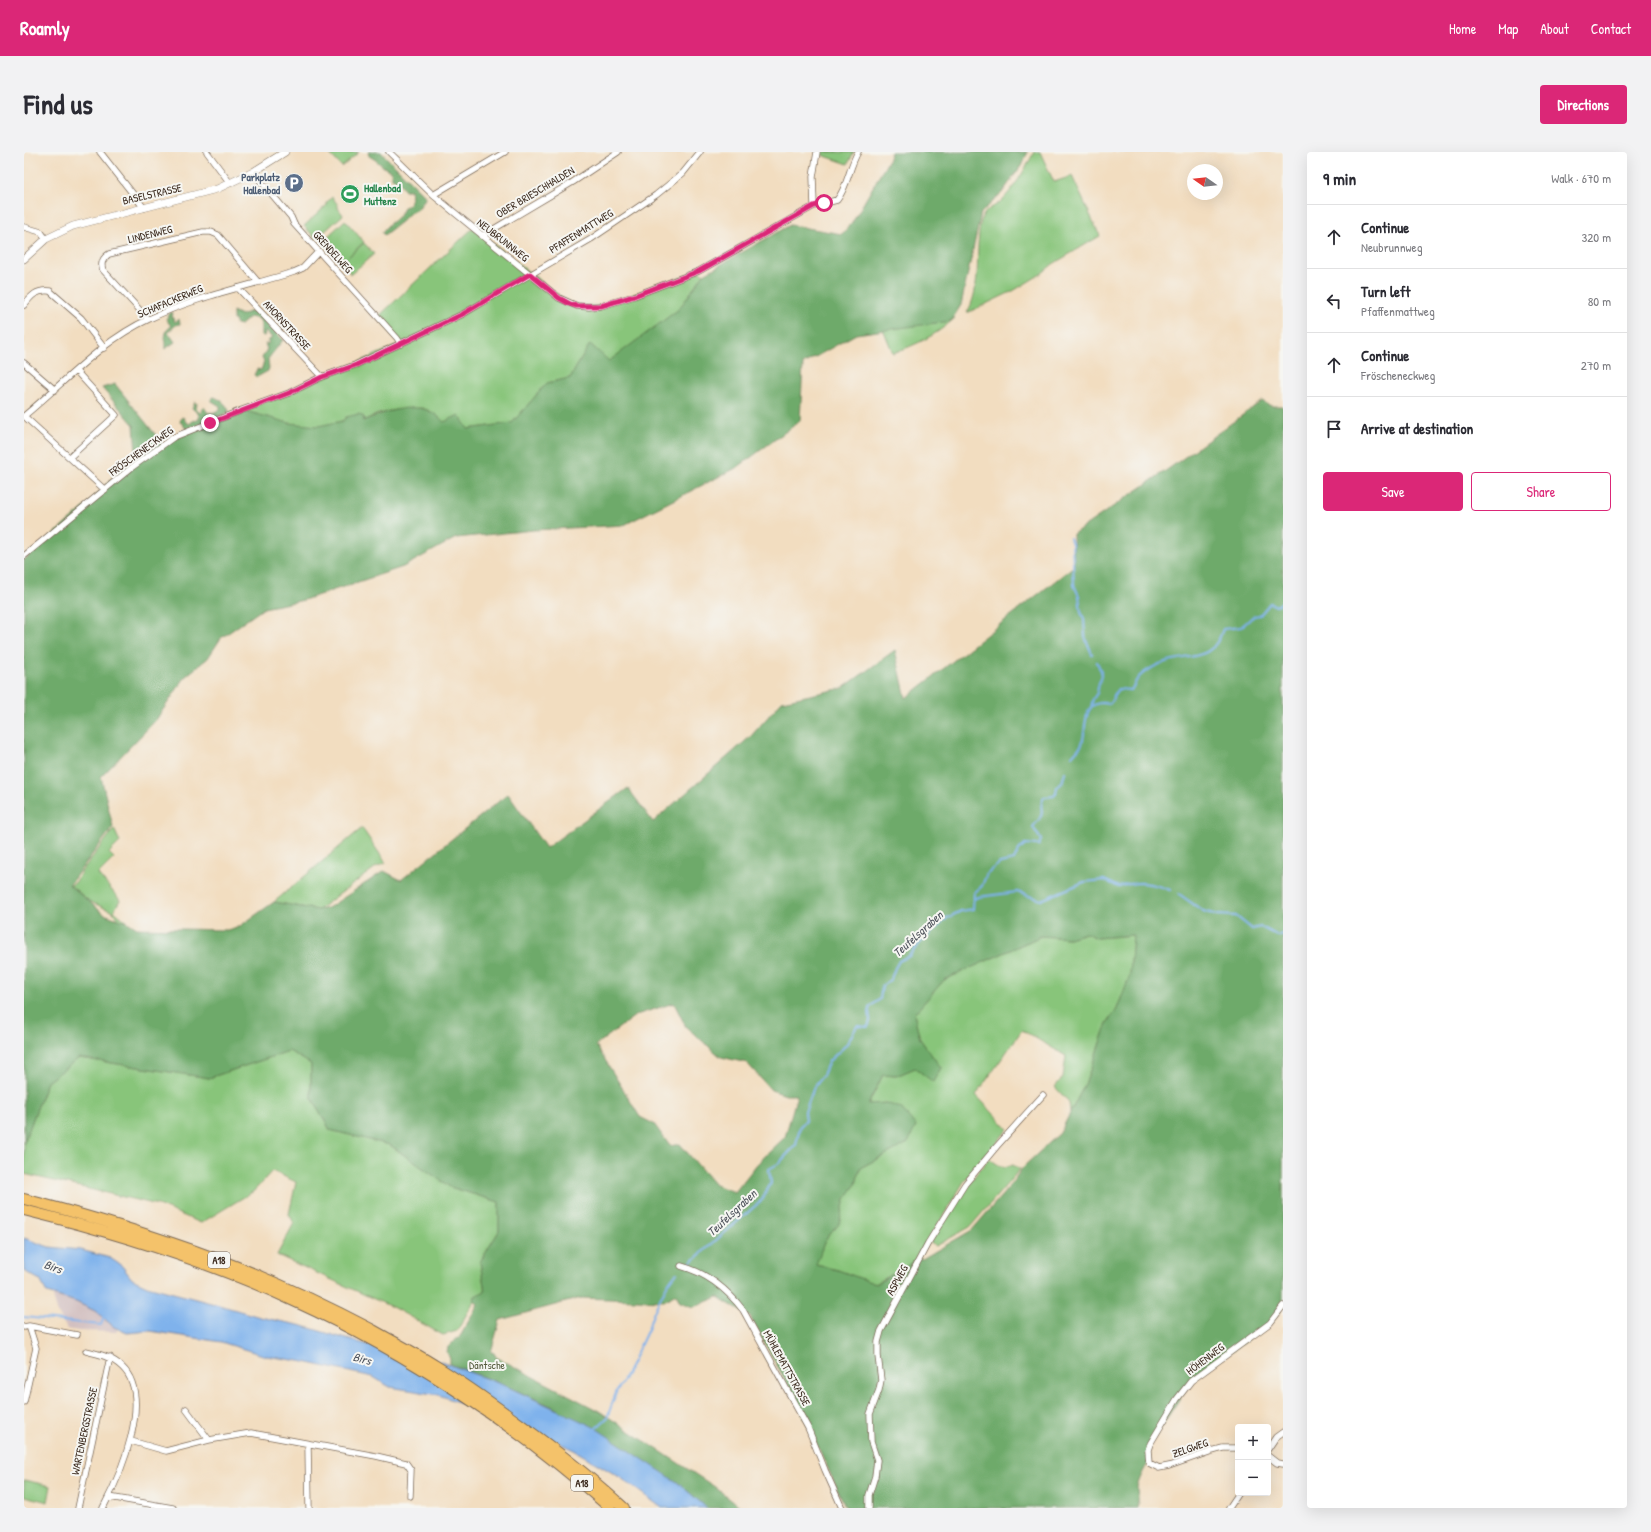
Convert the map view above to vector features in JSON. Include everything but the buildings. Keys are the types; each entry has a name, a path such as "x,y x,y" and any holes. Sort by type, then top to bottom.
{"highway":[{"name":"A18","path":"24,1199 93,1218 172,1243 279,1284 365,1326 435,1365 466,1386 542,1440 587,1475 624,1508"},
{"name":"A18","path":"24,1211 46,1215 168,1251 294,1301 334,1320 393,1352 436,1378 529,1441 610,1508"}],"street":[{"path":"100,152 144,208"},
{"path":"207,152 230,183"},
{"name":"BASELSTRASSE","path":"24,259 46,239 84,222 186,198 217,189 253,172 285,152"},
{"name":"NEUBRUNNWEG","path":"390,152 433,195 482,236 559,298 577,306 601,306 634,296 699,271 814,206 837,200 843,191 858,152"},
{"path":"433,195 505,152"},
{"name":"OBER BRIESCHHALDEN","path":"482,236 573,182 618,152"},
{"name":"PFAFFENMATTWEG","path":"463,314 591,239 656,195 682,173 700,152"},
{"path":"814,206 813,177 817,152"},
{"name":"GRENDELWEG","path":"253,172 291,217 294,224 401,344"},
{"path":"24,227 41,232 46,239"},
{"name":"LINDENWEG","path":"148,319 103,270 102,263 105,256 203,232 211,232 221,238 258,282"},
{"name":"SCHAFACKERWEG","path":"24,416 104,348 148,319 208,296 294,272 303,268 320,252"},
{"name":"AHORNSTRASSE","path":"238,288 322,377"},
{"path":"24,305 33,294 45,290 50,291 81,318 104,348"},
{"name":"FRÖSCHENECKWEG","path":"24,556 75,512 131,468 174,437 289,393 322,377 356,365 463,314"},
{"path":"24,363 55,390"},
{"path":"70,457 116,415 76,371"},
{"path":"24,416 104,490"},
{"name":"ASPWEG","path":"869,1508 869,1494 875,1476 877,1460 871,1442 870,1414 880,1390 881,1380 878,1342 881,1331 928,1243 965,1184 1043,1095"},
{"name":"MÜHLEMATTSTRASSE","path":"681,1266 698,1272 714,1281 733,1297 743,1310 808,1428 842,1508"},
{"name":"HÖHENWEG","path":"1149,1463 1148,1450 1150,1444 1177,1399 1191,1381 1270,1323 1283,1306"},
{"path":"26,1327 77,1335"},
{"path":"24,1402 26,1381 36,1348 26,1327"},
{"path":"86,1350 110,1357 123,1367 130,1379 134,1391 136,1413 131,1441 109,1497 103,1508"},
{"name":"WARTENBERGSTRASSE","path":"78,1508 110,1357"},
{"path":"186,1408 209,1440"},
{"path":"1271,1444 1276,1437 1283,1432"},
{"path":"131,1441 166,1451 209,1440 251,1433 308,1445 376,1456 406,1464 411,1470 410,1496"},
{"path":"308,1445 309,1508"},
{"name":"ZELGWEG","path":"1149,1463 1158,1468 1169,1466 1218,1450 1235,1448"},
{"path":"1271,1458 1277,1463 1283,1464"},
{"path":"1229,1508 1237,1496"},
{"path":"109,1497 173,1508"}],"shaded area":[{"path":"110,1258 116,1263 117,1332 79,1331 67,1329 58,1313 53,1297 64,1281"}],"green space":[{"path":"328,152 359,152 342,167"},
{"path":"368,152 381,152 426,197 418,209 411,212 384,235 382,233 384,229 400,215 404,207 410,202 411,190 405,190 399,182 392,178 391,171 369,156"},
{"path":"819,152 854,152 848,164 819,154"},
{"name":"Däntsche","path":"891,152 1028,152 1021,166 1002,193 981,213 961,305 951,321 856,334 803,364 800,421 738,467 624,525 534,530 456,538 403,567 304,600 264,608 221,638 208,658 186,676 156,720 101,777 113,827 69,885 104,914 129,923 137,928 227,930 240,926 274,902 318,910 328,908 384,871 401,880 508,794 546,848 628,788 653,822 751,736 782,701 843,688 895,650 906,698 1074,566 1073,534 1171,467 1262,401 1271,406 1283,406 1283,1306 1270,1323 1191,1381 1150,1444 1149,1463 1143,1471 1137,1487 1137,1508 846,1508 797,1401 750,1317 718,1297 693,1307 680,1302 676,1294 664,1301 581,1298 500,1320 491,1352 494,1353 496,1357 599,1411 715,1487 741,1508 707,1508 677,1482 553,1407 506,1386 450,1364 450,1359 447,1352 448,1347 461,1335 478,1304 474,1301 475,1296 485,1291 480,1262 499,1231 499,1202 450,1187 390,1145 330,1130 311,1096 311,1064 289,1051 209,1078 79,1058 47,1082 24,1143 24,560 86,506 136,453 134,425 102,388 115,384 163,444 242,410 289,423 318,426 343,421 346,417 359,414 364,417 363,421 386,412 405,408 422,409 431,412 444,422 459,415 468,429 512,423 547,383 570,378 590,344 609,361 679,309 704,274 790,225 842,234 852,223 888,161","holes":["1086,933 1097,938 1133,935 1130,975 1117,1009 1107,1023 1086,1082 1060,1133 1023,1167 1009,1187 972,1230 922,1259 918,1257 907,1266 876,1284 838,1270 816,1265 825,1240 839,1224 845,1199 856,1184 860,1168 908,1143 916,1126 901,1108 886,1103 868,1104 883,1075 896,1076 915,1068 933,1082 941,1068 920,1039 914,1014 944,980 1041,936 1069,938","674,1003 686,1027 721,1057 747,1063 771,1090 786,1095 797,1095 785,1137 757,1164 735,1192 715,1185 680,1144 670,1146 654,1124 640,1117 596,1045 636,1015"]},
{"path":"1034,152 1040,152 1054,182 1072,176 1100,236 1053,264 1041,274 1013,291 967,313 974,296 979,230 984,214 990,208 999,203 1014,186"},
{"path":"332,197 343,215 316,239 304,226 327,205 326,203"},
{"path":"345,220 364,242 348,257 364,243 374,254 351,274 323,241"},
{"path":"473,228 570,304 601,306 699,271 704,274 679,309 609,362 590,344 570,378 547,383 512,423 468,429 444,422 430,411 422,408 395,410 378,414 362,421 364,417 357,415 326,425 307,426 279,421 242,410 289,393 400,344 378,317"},
{"path":"255,310 283,340 268,359 268,371 257,377 254,375 257,369 261,370 264,362 262,358 267,349 265,344 268,344 269,340 272,338 266,331 264,336 261,335 261,324 259,319 250,317 241,325 236,324 235,320 233,320 233,311 241,315"},
{"path":"171,312 173,313 172,317 175,322 179,319 180,324 176,325 168,332 175,342 165,349 165,332 171,326 166,319"},
{"path":"943,313 955,318 926,339 893,353 883,329"},
{"path":"214,397 219,399 227,407 229,412 187,430 180,421 183,417 186,422 190,424 193,420 195,421 199,419 199,415 192,408 195,402 197,403 196,409 200,413 202,412 201,409 204,407 208,413 213,413 220,409 220,406 211,399"},
{"path":"362,828 386,863 376,867 318,910 274,902"},
{"path":"114,829 120,842 109,853 114,858 98,874 120,900 114,911 129,923 118,919 113,912 89,901 70,885 76,882 81,872"},
{"path":"1086,933 1097,938 1133,935 1130,975 1117,1009 1107,1023 1086,1082 1070,1113 1069,1102 1055,1087 1063,1077 1066,1056 1022,1030 976,1095 1008,1129 965,1180 918,1257 907,1266 875,1284 838,1270 815,1265 825,1240 839,1224 845,1198 856,1184 860,1168 908,1143 886,1103 868,1105 883,1075 896,1076 915,1068 933,1081 941,1068 920,1039 914,1014 944,980 1041,936 1069,938"},
{"path":"289,1051 311,1064 311,1096 330,1130 390,1145 450,1187 499,1202 499,1231 480,1262 485,1292 475,1296 474,1301 457,1331 443,1335 394,1308 277,1255 294,1223 289,1214 296,1182 272,1171 254,1191 201,1223 158,1205 24,1174 24,1143 47,1082 79,1058 209,1078"},
{"path":"989,1158 1000,1166 1006,1167 1013,1165 1020,1169 970,1227 936,1246 930,1243 962,1192"},
{"path":"24,1480 51,1486 48,1502 24,1496"}],"water":[{"name":"Birs","path":"24,1238 49,1247 81,1250 110,1258 122,1266 132,1279 147,1286 260,1317 303,1326 353,1341 445,1363 506,1386 594,1427 677,1482 707,1508 662,1508 621,1478 574,1450 521,1425 439,1395 390,1387 373,1377 299,1361 266,1356 221,1342 150,1331 127,1333 114,1327 95,1311 76,1302 47,1293 40,1280 24,1271"}],"waterway":[{"path":"1070,538 1072,544 1074,585 1079,596 1081,612 1084,619 1085,637 1092,654"},
{"name":"Teufelsgraben","path":"1072,756 1082,744 1087,715 1089,709 1094,705 1100,703 1109,704 1118,689 1131,690 1139,677 1157,665 1209,651 1219,639 1223,629 1241,627 1254,616 1260,615 1270,603 1276,606 1283,600"},
{"path":"1091,708 1102,674 1097,662"},
{"name":"Teufelsgraben","path":"690,1263 762,1200 771,1183 769,1169 778,1164 796,1145 800,1126 806,1121 805,1112 814,1087 823,1075 829,1061 846,1045 857,1026 868,1027 870,1021 869,1008 880,999 882,986 891,979 899,961 909,956 919,944 947,918 961,911 973,909 974,893 982,886 987,873 1000,863 1014,860 1019,850 1025,844 1039,845 1041,840 1033,827 1040,819 1042,812 1042,801 1044,797 1054,796 1057,787 1062,783 1065,772"},
{"path":"974,899 978,897 1017,892 1041,900 1084,882 1104,880 1119,887 1145,883 1170,890"},
{"path":"1179,894 1203,911 1217,915 1236,916 1252,929 1261,927 1278,936 1283,934"},
{"name":"Teufelsgraben","path":"594,1430 607,1418 617,1390 624,1380 649,1327 660,1298 669,1282 677,1273"},
{"path":"24,1317 101,1325 104,1317"}],"place":[{"name":"Parkplatz Hallenbad","path":"294,183"},
{"name":"Hallenbad Muttenz","path":"350,194"}],"route":[{"path":"210,423 289,393 322,377 356,365 463,314 530,274 559,298 570,304 589,307 601,306 634,296 699,271 814,206 824,203"}]}
